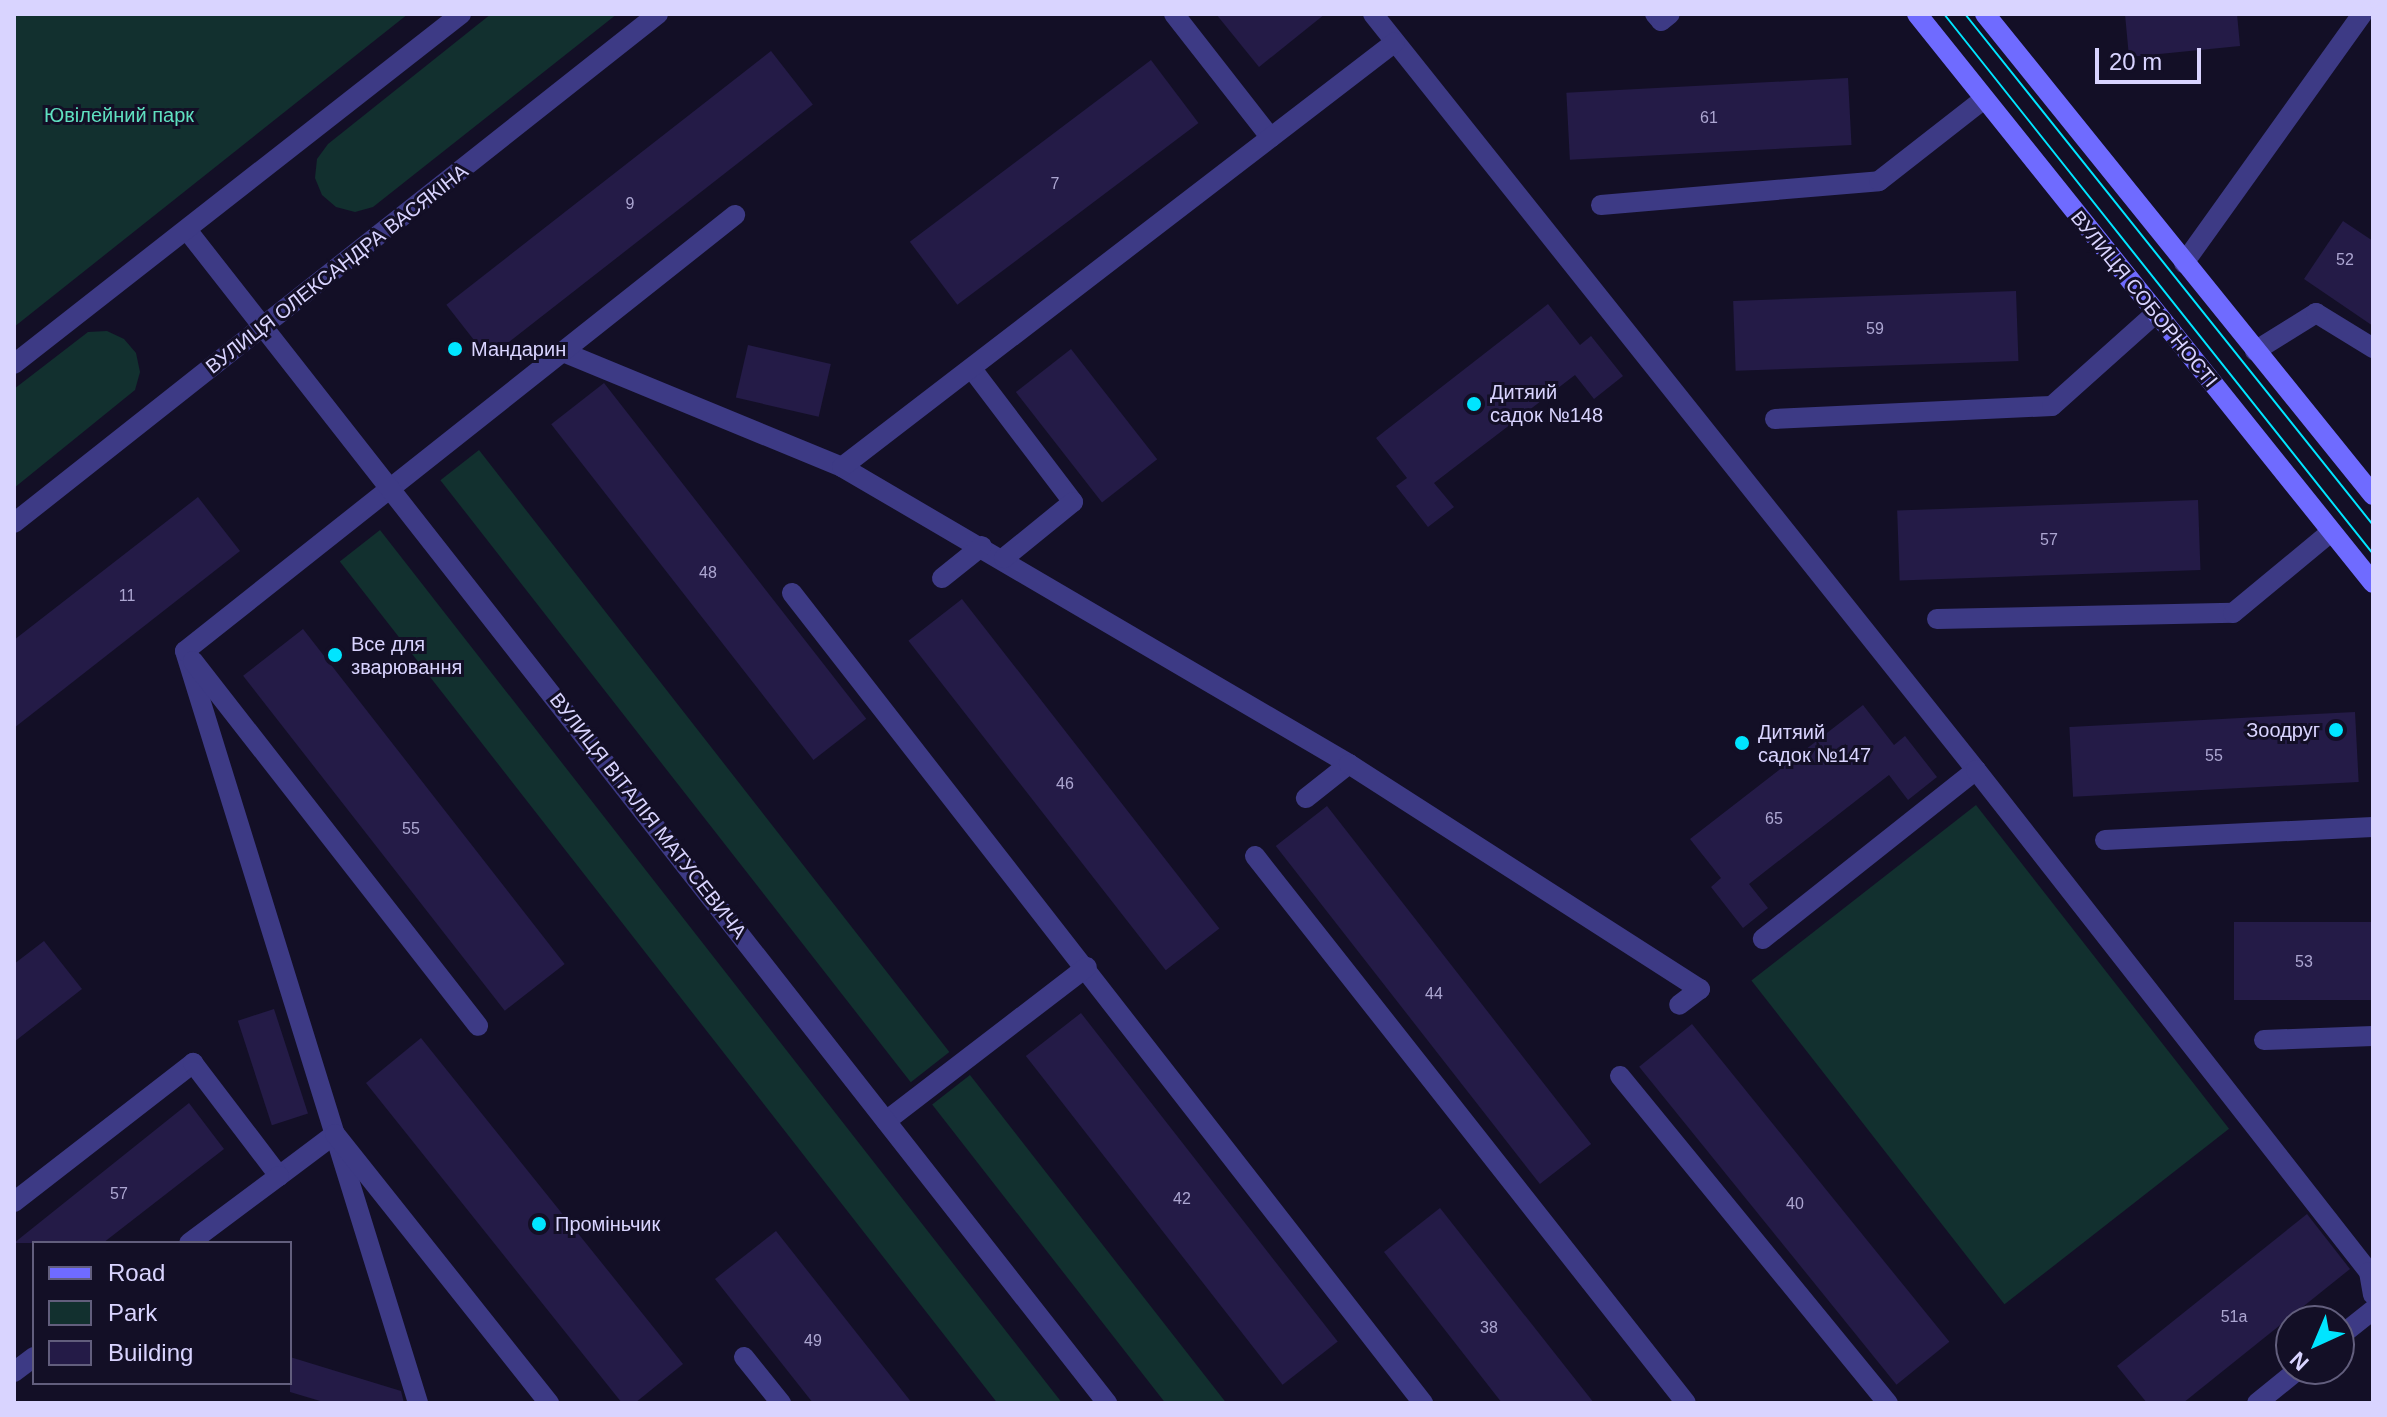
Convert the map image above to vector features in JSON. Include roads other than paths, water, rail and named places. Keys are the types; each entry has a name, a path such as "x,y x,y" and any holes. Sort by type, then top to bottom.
{"main road":[{"name":"ВУЛИЦЯ СОБОРНОСТІ","path":"1917,14 2373,583"},
{"path":"1985,14 2373,495"}],"street":[{"path":"14,364 461,14"},
{"name":"ВУЛИЦЯ ОЛЕКСАНДРА ВАСЯКІНА","path":"14,523 658,14"},
{"path":"1174,14 1271,138"},
{"path":"1373,14 1976,770 2369,1272 2373,1295"},
{"path":"1655,14 1661,21 1670,14"},
{"path":"2184,263 2362,14"},
{"path":"842,467 1395,42"},
{"path":"1601,205 1879,181 1984,99"},
{"path":"185,651 735,215"},
{"name":"ВУЛИЦЯ ВІТАЛІЯ МАТУСЕВИЧА","path":"187,230 266,326 1107,1403"},
{"path":"2255,351 2316,313 2373,348"},
{"path":"1775,419 2052,406 2155,314"},
{"path":"589,362 609,348"},
{"path":"563,352 842,467 1004,558 1349,764 1700,989 1679,1005"},
{"path":"972,369 1073,502 1004,558"},
{"path":"1937,619 2233,613 2331,532"},
{"path":"942,578 982,546"},
{"path":"792,593 1087,967 1423,1403"},
{"path":"185,651 478,1026"},
{"path":"185,651 418,1403"},
{"path":"1306,798 1349,764"},
{"path":"1763,939 1976,770"},
{"path":"2105,840 2373,827"},
{"path":"1255,856 1686,1403"},
{"path":"886,1121 1087,967"},
{"path":"2264,1040 2373,1036"},
{"path":"14,1202 193,1063 279,1176"},
{"path":"1620,1076 1888,1403"},
{"path":"192,1241 335,1134"},
{"path":"335,1134 549,1403"},
{"path":"2355,1324 2373,1310"},
{"path":"744,1357 781,1403"},
{"path":"14,1372 32,1358"},
{"path":"2257,1403 2279,1385"}],"tram line":[{"path":"1944,14 2373,554"},
{"path":"1965,14 2373,525"}],"place":[{"name":"Мандарин","path":"455,349"},
{"name":"Дитяий садок №148","path":"1474,404"},
{"name":"Все для зварювання","path":"335,655"},
{"name":"Зоодруг","path":"2336,730"},
{"name":"Дитяий садок №147","path":"1742,743"},
{"name":"Проміньчик","path":"539,1224"}],"park label":[{"name":"Ювілейний парк","path":"119,115"}]}
